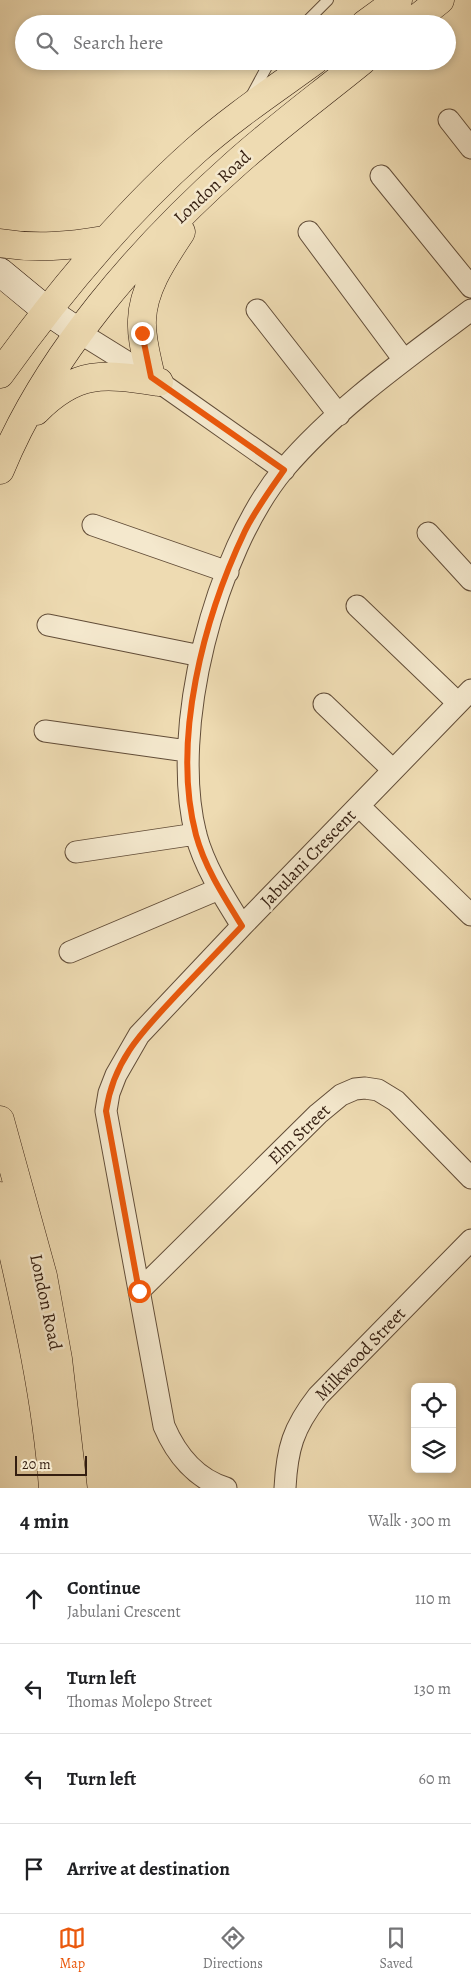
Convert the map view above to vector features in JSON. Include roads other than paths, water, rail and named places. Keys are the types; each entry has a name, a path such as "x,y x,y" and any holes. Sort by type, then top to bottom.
{"main road":[{"path":"377,15 398,0"},
{"path":"421,15 440,0"},
{"name":"London Road","path":"0,374 46,310 104,240 195,151 241,114 302,70"},
{"name":"London Road","path":"0,470 15,434 40,389 113,290 167,228 234,164 351,70"},
{"path":"15,434 50,397 67,386 83,379 100,376 155,380 142,333 145,300 152,280 206,190"},
{"path":"0,242 32,248 65,246 104,240"},
{"name":"London Road","path":"0,1120 42,1276 58,1358 73,1488"},
{"name":"London Road","path":"0,1196 39,1373 53,1488"}],"street":[{"path":"449,120 471,148"},
{"path":"381,176 471,287"},
{"path":"309,232 404,360"},
{"path":"0,272 46,310 155,380 284,470"},
{"path":"257,310 339,415"},
{"path":"242,926 209,870 196,834 190,796 187,751 192,701 211,617 246,530 265,497 284,470 339,415 377,381 471,310"},
{"path":"93,525 228,572"},
{"path":"428,533 471,580"},
{"path":"357,606 464,696 359,806"},
{"path":"48,624 201,656"},
{"path":"324,704 393,770"},
{"path":"45,731 187,751"},
{"name":"Jabulani Crescent","path":"226,1488 216,1485 188,1465 170,1440 164,1426 106,1111 109,1093 122,1063 139,1035 359,806 471,915"},
{"path":"76,852 196,834"},
{"path":"70,952 219,889"},
{"name":"Elm Street","path":"139,1291 318,1114 341,1095 355,1089 378,1090 396,1101 471,1178"},
{"name":"Milkwood Street","path":"285,1488 286,1460 291,1441 309,1408 318,1396 471,1240"}],"lane":[{"path":"313,15 328,0"},
{"path":"241,114 265,70"}]}
